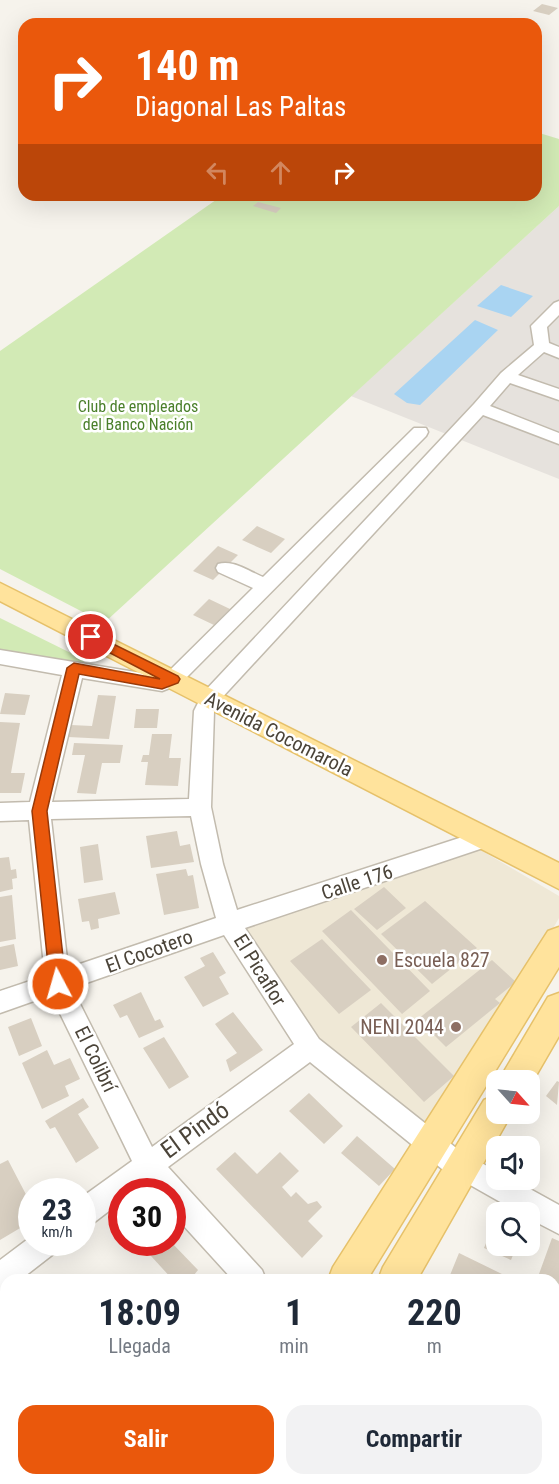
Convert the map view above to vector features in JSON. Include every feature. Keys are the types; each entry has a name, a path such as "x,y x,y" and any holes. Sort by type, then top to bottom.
{"main road":[{"name":"Avenida Cocomarola","path":"0,591 559,877"},
{"path":"350,1274 559,940"},
{"path":"521,1070 559,1007"},
{"path":"400,1274 488,1124"}],"street":[{"path":"542,346 539,326 559,306"},
{"path":"542,346 559,353"},
{"path":"210,698 480,408 507,376 542,346 559,346"},
{"path":"507,376 559,395"},
{"path":"480,408 559,439"},
{"path":"0,657 162,684 173,679 420,432"},
{"path":"225,568 266,586"},
{"name":"El Colibrí","path":"74,668 39,811 58,984 147,1164 160,1178"},
{"name":"El Picaflor","path":"210,698 204,711 200,807 212,864 230,923 263,978 310,1047 451,1160 559,1220"},
{"path":"0,812 200,807"},
{"name":"Calle 176","path":"230,923 484,839"},
{"name":"El Cocotero","path":"0,1002 58,984 230,923"},
{"name":"El Pindó","path":"96,1203 310,1047"},
{"name":"El Colibrí","path":"186,1207 247,1274"},
{"path":"4,1274 28,1256"}],"shaded area":[{"path":"559,206 559,479 351,396"},
{"path":"472,845 559,896 559,918 514,996 418,1131 314,1040 229,923"}],"green space":[{"name":"Club de empleados del Banco Nación","path":"542,134 559,139 559,206 104,623 0,569 0,351 214,201 542,201"},
{"path":"0,618 85,660 80,665 0,650"}],"water":[{"path":"501,285 533,296 511,317 477,306"},
{"path":"475,320 498,330 420,405 407,403 394,394"}],"building":[{"path":"542,4 558,8 549,15 533,11"},
{"path":"258,202 281,208 276,213 253,206"},
{"path":"257,526 285,539 271,553 242,540"},
{"path":"218,546 238,555 213,580 193,571"},
{"path":"209,599 230,609 214,625 193,615"},
{"path":"5,693 30,695 25,715 0,714"},
{"path":"98,695 116,696 109,739 68,737 71,725 92,726"},
{"path":"136,709 159,709 157,728 134,728"},
{"path":"0,722 20,723 11,773 25,773 21,793 0,793"},
{"path":"152,734 172,734 169,758 181,758 178,786 145,785 148,762 141,762 143,755 149,755"},
{"path":"74,743 123,745 120,763 102,763 96,794 77,793 85,755 72,755"},
{"path":"177,831 180,846 190,844 194,862 151,868 146,836"},
{"path":"98,844 103,880 84,883 80,847"},
{"path":"9,857 11,870 16,869 17,878 12,879 13,889 0,892 0,858"},
{"path":"186,869 188,876 193,875 199,908 164,915 156,874"},
{"path":"384,887 406,908 377,930 354,909"},
{"path":"115,892 120,914 98,919 99,928 91,930 89,921 82,922 78,899"},
{"path":"12,895 16,939 0,942 0,897"},
{"path":"425,901 477,948 432,984 381,934"},
{"path":"351,910 430,991 402,1014 322,931"},
{"path":"322,939 371,990 339,1014 290,961"},
{"path":"14,944 18,966 0,970 0,947"},
{"path":"213,952 226,973 219,977 229,994 203,1007 184,977 205,966 200,958"},
{"path":"492,960 516,982 495,999 500,1003 446,1047 418,1019"},
{"path":"141,992 155,1021 160,1019 164,1027 139,1038 127,1015 120,1018 113,1005"},
{"path":"381,1003 454,1076 424,1102 351,1027"},
{"path":"233,1012 263,1050 230,1072 226,1060 237,1053 215,1024"},
{"path":"31,1018 42,1046 19,1056 8,1027"},
{"path":"164,1037 189,1077 169,1089 143,1048"},
{"path":"47,1050 54,1065 70,1058 80,1079 65,1086 69,1096 42,1109 22,1063"},
{"path":"557,1081 559,1082 557,1105 546,1096"},
{"path":"309,1093 343,1126 324,1144 289,1111"},
{"path":"83,1098 89,1107 78,1114 99,1148 76,1163 55,1127 50,1129 45,1121"},
{"path":"357,1136 395,1169 379,1186 341,1153"},
{"path":"235,1152 257,1174 280,1152 299,1171 282,1187 291,1197 296,1192 308,1204 317,1201 322,1207 308,1221 323,1236 302,1258 216,1169"},
{"path":"8,1160 18,1179 18,1229 0,1240 0,1164"},
{"path":"552,1238 559,1241 559,1274 539,1274"},
{"path":"459,1253 502,1274 450,1274"},
{"path":"151,1256 184,1256 198,1270 195,1274 168,1274"}],"place":[{"name":"Escuela 827","path":"382,960"},
{"name":"NENI 2044","path":"456,1027"}],"route":[{"path":"58,984 39,811 74,668 162,684 173,679 91,637"}]}
